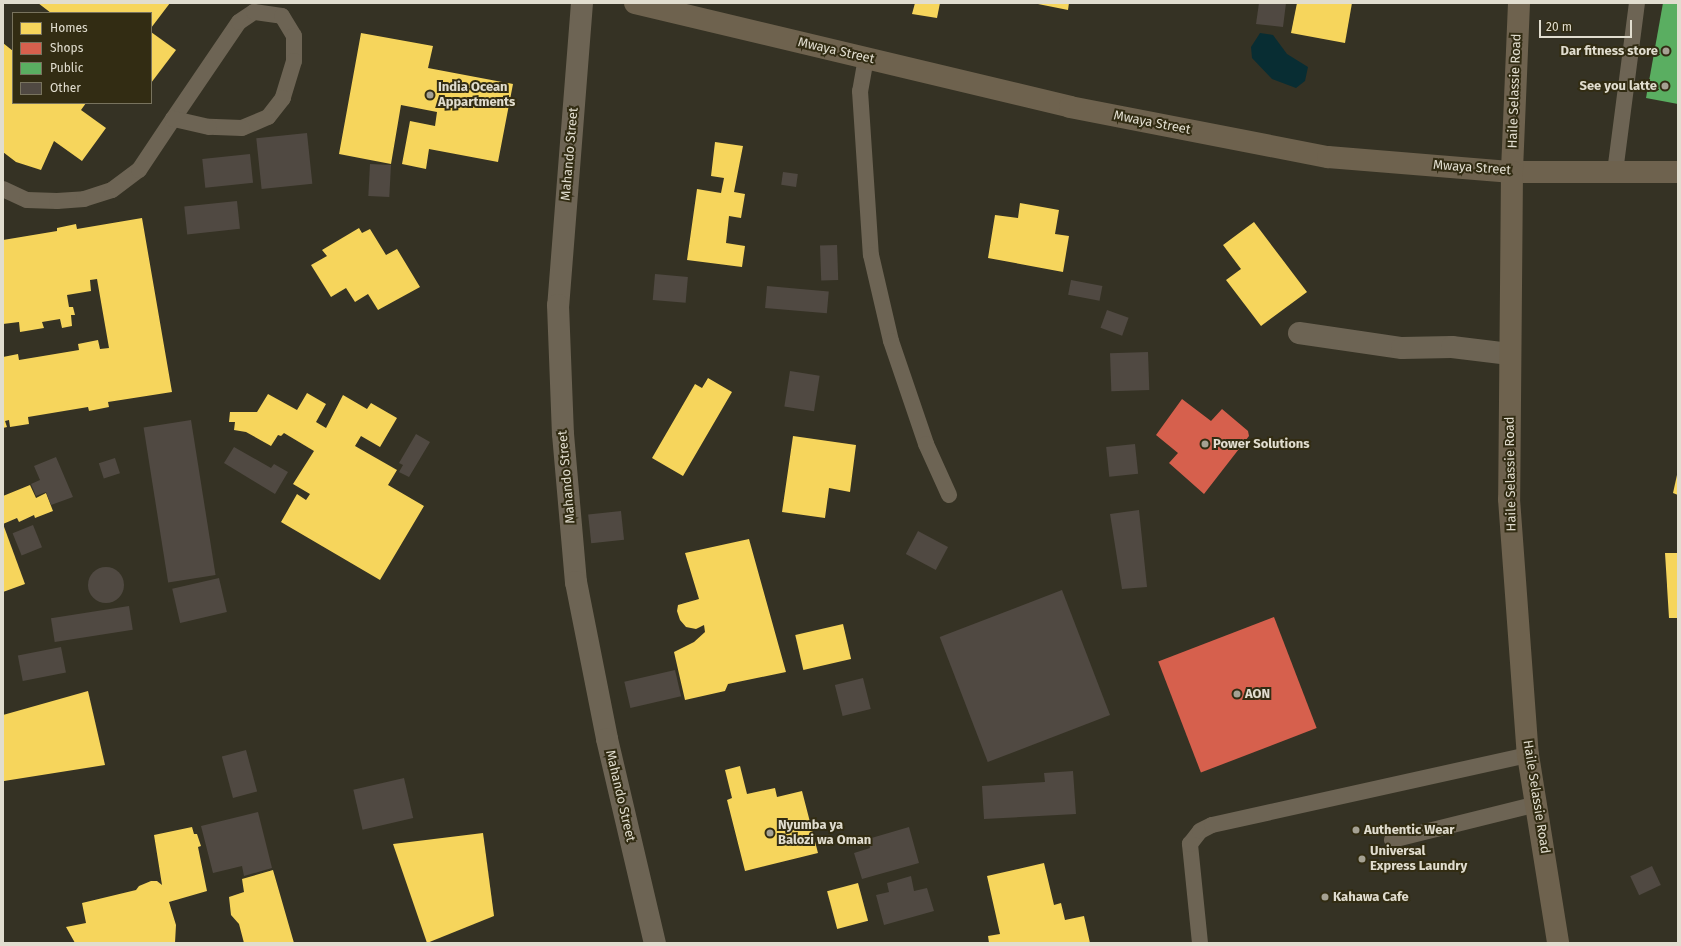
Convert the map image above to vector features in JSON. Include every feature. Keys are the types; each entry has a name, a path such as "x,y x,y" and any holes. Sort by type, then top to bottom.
{"street":[{"name":"Mahando Street","path":"582,3 558,305 563,434 576,582 607,739 656,943"},
{"name":"Mwaya Street","path":"635,3 1070,107 1328,157 1512,172 1678,172"},
{"name":"Haile Selassie Road","path":"1519,3 1512,172 1509,499 1528,755 1558,943"},
{"path":"1299,333 1402,348 1452,347 1510,354"}],"lane":[{"path":"1615,172 1637,3"},
{"path":"3,190 27,200 57,201 84,199 112,190 139,170 173,119 239,22 254,12 282,16 294,36 294,61 283,98 268,117 242,128 209,127 173,119"},
{"path":"866,58 860,91 871,255 891,341 926,444 949,494"},
{"path":"1200,943 1190,844 1200,831 1212,824 1528,755"},
{"path":"1392,840 1537,804"}],"water":[{"path":"1260,33 1273,35 1287,54 1308,67 1305,81 1296,88 1272,79 1252,58 1251,47"}],"building: Homes":[{"path":"38,3 170,3 152,27 152,12 50,12"},
{"path":"915,3 940,3 937,18 912,14"},
{"path":"1033,3 1069,3 1068,10"},
{"path":"1297,3 1352,3 1345,43 1291,33"},
{"path":"152,33 176,50 152,82"},
{"name":"India Ocean Appartments","path":"361,33 433,46 428,68 513,84 498,162 429,149 426,169 402,164 410,121 435,126 437,112 401,105 391,164 339,154"},
{"path":"3,43 12,50 12,104 85,104 81,110 106,128 82,161 54,141 41,170 16,162 3,152"},
{"path":"715,142 743,146 734,192 745,194 741,218 729,216 726,243 745,246 742,267 687,260 697,189 721,193 724,178 711,176"},
{"path":"1020,203 1059,210 1055,234 1069,236 1063,272 988,258 995,215 1018,218"},
{"path":"142,218 172,392 108,402 109,407 89,411 88,407 28,417 29,424 10,427 9,420 5,421 7,427 3,428 3,357 18,354 19,360 79,350 78,344 98,340 100,349 109,348 97,279 90,280 91,291 67,295 69,307 73,307 75,315 71,315 72,326 62,328 60,319 42,322 44,328 20,332 19,322 3,324 3,240 57,231 57,228 76,224 77,229"},
{"path":"1254,222 1307,292 1261,326 1226,280 1241,269 1223,245"},
{"path":"359,228 362,233 370,229 386,255 397,249 420,287 378,310 368,294 355,302 346,288 331,297 311,265 327,256 322,250"},
{"path":"708,378 732,392 683,476 652,458 695,384 702,388"},
{"path":"307,393 326,404 316,422 326,428 343,395 367,409 371,403 397,418 380,447 361,436 355,446 397,470 388,485 424,506 380,580 281,522 297,494 306,500 310,494 293,484 314,451 284,433 281,436 278,435 271,446 246,432 234,430 235,422 229,422 230,412 257,412 268,394 297,410"},
{"path":"793,436 856,445 850,492 829,488 825,518 782,512"},
{"path":"1678,475 1678,495 1673,493"},
{"path":"30,485 36,498 46,493 53,511 35,518 34,515 19,522 17,518 3,524 3,496"},
{"path":"3,524 25,584 3,592"},
{"path":"749,539 786,672 728,684 725,691 685,700 674,652 694,642 705,632 704,625 696,629 686,627 680,620 677,611 678,605 699,599 685,553"},
{"path":"1665,553 1678,553 1678,618 1669,618"},
{"path":"843,624 851,659 803,670 795,635"},
{"path":"88,691 105,765 4,781 3,715"},
{"path":"740,766 747,794 775,788 777,797 802,791 818,853 745,871 727,800 732,798 725,770"},
{"path":"192,827 194,834 197,834 201,846 198,847 207,891 169,902 176,925 175,943 75,943 66,927 86,923 82,903 136,890 139,886 151,881 157,881 162,885 154,835"},
{"path":"483,833 494,916 427,943 393,844"},
{"path":"1044,863 1054,905 1061,903 1065,920 1084,916 1090,943 989,943 988,936 1000,934 987,876"},
{"path":"273,870 294,943 244,943 239,924 231,915 229,897 244,892 242,879"},
{"path":"858,883 868,921 837,929 827,891"}],"building: Shops":[{"name":"Power Solutions","path":"1182,399 1211,421 1222,409 1248,431 1249,436 1204,494 1169,463 1178,453 1156,435"},
{"name":"AON","path":"1274,617 1317,728 1201,773 1158,661"}],"building: Public":[{"name":"Dar fitness store","path":"1663,3 1678,3 1678,104 1646,98"}],"building: Other":[{"path":"1259,3 1286,3 1283,27 1256,24"},
{"path":"307,133 312,184 262,189 256,138"},
{"path":"250,154 253,183 205,188 202,159"},
{"path":"370,164 391,165 389,197 368,196"},
{"path":"783,172 798,174 796,187 781,185"},
{"path":"237,201 240,229 187,234 184,207"},
{"path":"837,245 838,280 821,281 820,246"},
{"path":"655,274 688,277 686,303 653,300"},
{"path":"1071,280 1102,286 1100,301 1068,295"},
{"path":"767,286 829,291 827,313 765,308"},
{"path":"1107,310 1129,318 1122,336 1101,328"},
{"path":"1148,352 1149,390 1111,391 1110,353"},
{"path":"790,371 820,376 814,411 784,407"},
{"path":"191,420 216,575 168,583 144,428"},
{"path":"416,434 430,442 409,477 399,472 403,465 399,463"},
{"path":"1135,444 1138,474 1109,477 1106,447"},
{"path":"234,447 271,468 274,464 288,472 275,494 224,463"},
{"path":"56,457 73,497 51,505 46,492 36,496 31,484 40,480 34,466"},
{"path":"115,458 120,473 104,478 99,463"},
{"path":"1139,510 1147,587 1122,589 1110,514"},
{"path":"621,511 624,540 591,543 588,514"},
{"path":"33,525 42,547 22,555 13,533"},
{"path":"918,531 948,547 936,570 906,554"},
{"path":"106,567 119,572 124,585 119,598 106,603 93,598 88,585 93,572"},
{"path":"219,578 227,612 180,623 172,589"},
{"path":"1062,590 1110,715 988,762 940,637"},
{"path":"129,606 133,630 55,642 51,618"},
{"path":"61,647 66,673 23,681 18,655"},
{"path":"675,670 681,696 630,708 624,682"},
{"path":"863,678 871,709 843,716 835,685"},
{"path":"246,750 257,792 233,798 222,756"},
{"path":"1073,771 1076,814 984,819 982,786 1045,782 1044,773"},
{"path":"404,778 413,818 363,830 353,790"},
{"path":"258,812 272,868 244,876 242,866 213,873 201,826"},
{"path":"909,827 919,863 862,879 854,853 870,848 868,839"},
{"path":"1652,866 1661,885 1639,895 1630,876"},
{"path":"911,876 914,891 927,888 934,911 884,925 876,895 889,892 887,883"}],"place":[{"name":"Dar fitness store","path":"1666,51"},
{"name":"See you latte","path":"1665,86"},
{"name":"India Ocean Appartments","path":"430,95"},
{"name":"Power Solutions","path":"1205,444"},
{"name":"AON","path":"1237,694"},
{"name":"Authentic Wear","path":"1356,830"},
{"name":"Nyumba ya Balozi wa Oman","path":"770,833"},
{"name":"Universal Express Laundry","path":"1362,859"},
{"name":"Kahawa Cafe","path":"1325,897"}]}
